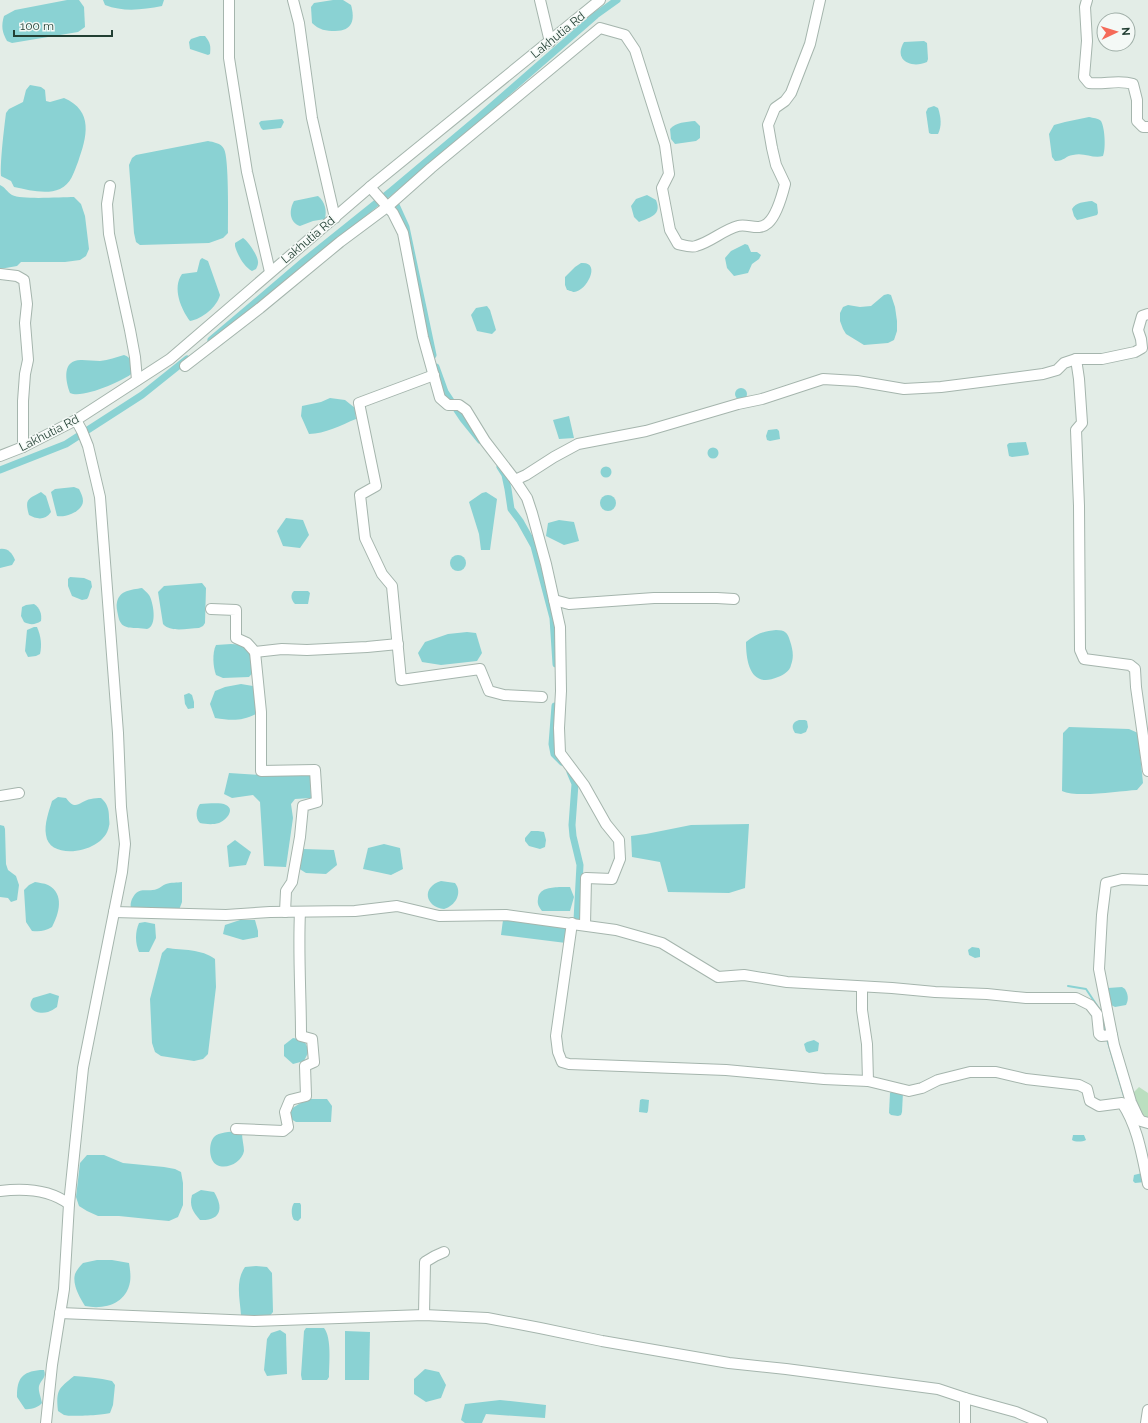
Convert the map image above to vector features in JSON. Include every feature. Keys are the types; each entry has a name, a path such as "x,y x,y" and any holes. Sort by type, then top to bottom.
{"street":[{"path":"229,0 228,58 247,172 270,272"},
{"path":"293,0 299,23 312,118 335,218"},
{"path":"540,0 550,42"},
{"name":"Lakhutia Rd","path":"0,456 23,447 76,420 170,358 335,218 370,186 473,102 550,42 600,0"},
{"path":"185,366 260,308 340,242 387,207 437,163 600,28 625,35 635,50 665,145 669,174 662,188 670,230 678,244 695,247 728,229 740,225 761,228 767,224 780,203 785,184 776,165 768,124 775,108 785,101 790,93 810,44 820,0"},
{"path":"1086,0 1087,41 1084,77 1089,83 1100,84 1124,81 1133,84 1137,100 1136,121 1143,127 1148,127"},
{"path":"110,186 106,204 109,234 130,330 135,357 137,380"},
{"path":"370,186 393,213 403,233 423,337 440,398 448,405 459,405 466,410 485,441 527,498 532,513 546,564 560,627 560,752 584,785 606,824 620,840 620,859 612,879 586,878 585,925"},
{"path":"0,274 17,276 24,280 25,286 27,304 25,323 28,360 25,374 23,401 23,447"},
{"path":"515,480 578,444 646,431 823,380 857,381 904,389 941,387 1043,374 1057,370 1064,363 1076,359 1102,359 1135,352 1142,348 1138,330 1142,316 1148,314"},
{"path":"1076,359 1082,423 1076,430 1079,506 1080,650 1084,659 1130,664 1135,669 1148,770"},
{"path":"434,375 359,403 376,486 360,495 365,538 382,574 392,586 400,680 480,669 488,691 504,695 542,697"},
{"path":"46,1423 52,1365 64,1289 69,1204 83,1068 122,872 125,844 121,807 118,733 100,497 88,446 76,420"},
{"path":"554,600 568,604 654,598 734,599"},
{"path":"211,609 236,610 236,638 246,643 255,652 261,712 261,771 315,770 317,802 303,806 300,837 292,882 286,891 285,912"},
{"path":"255,652 282,649 307,650 398,644"},
{"path":"0,796 18,793"},
{"path":"1148,880 1122,879 1106,883 1102,914 1099,969 1112,1035 1131,1102 1141,1121 1148,1123"},
{"path":"114,912 226,915 355,910 397,906 438,916 506,915 572,923 616,930 662,943 718,977 744,974 787,982 987,994 1026,998 1076,998 1090,1005 1097,1014 1099,1034 1101,1036 1112,1035"},
{"path":"236,1129 283,1132 288,1127 285,1112 290,1100 306,1096 305,1066 314,1062 312,1039 301,1036 301,985 298,947 300,912"},
{"path":"572,923 556,1036 558,1052 562,1062 569,1064 726,1070 824,1079 868,1080 909,1091 922,1088 938,1080 970,1072 996,1072 1026,1079 1079,1085 1087,1089 1090,1101 1099,1106 1122,1103 1128,1111 1137,1132 1148,1184"},
{"path":"862,987 862,1010 868,1044 868,1080"},
{"path":"0,1191 28,1188 57,1195 69,1204"},
{"path":"424,1315 425,1262 444,1252"},
{"path":"60,1313 254,1321 424,1315 487,1318 602,1341 729,1363 938,1389 1016,1412 1042,1423"},
{"path":"965,1398 965,1423"},
{"path":"1146,1423 1148,1410"}],"green space":[{"path":"1139,1087 1148,1093 1148,1130 1131,1095"}],"water":[{"path":"67,0 79,0 84,7 85,27 78,32 12,43 7,41 2,29 4,16 15,10"},
{"path":"103,0 164,0 162,6 133,10 119,9 105,5"},
{"path":"343,0 351,5 353,15 351,23 346,29 341,30 335,31 320,29 312,23 311,7 314,3"},
{"path":"205,36 209,42 210,54 208,55 190,49 189,42 191,39"},
{"path":"924,41 927,43 927,62 915,64 905,61 902,58 901,48 904,42"},
{"path":"30,85 41,87 45,90 46,101 50,102 64,98 74,103 84,117 86,126 84,143 75,170 67,184 55,191 37,191 14,187 11,181 1,176 6,113 9,109 23,102 26,90"},
{"path":"934,106 938,108 941,125 938,134 929,133 926,112 928,108"},
{"path":"1089,117 1101,121 1105,144 1103,156 1096,157 1077,154 1055,161 1052,157 1049,134 1054,125"},
{"path":"282,119 284,122 281,128 263,130 259,123 261,121"},
{"path":"695,121 700,126 700,138 696,141 675,144 671,139 670,129 678,124"},
{"path":"208,141 221,145 226,155 228,233 223,238 209,243 140,245 136,242 134,233 129,165 132,158 136,155"},
{"path":"0,185 12,195 17,197 74,197 81,204 85,216 89,249 86,256 80,260 65,262 21,262 17,266 0,269"},
{"path":"647,195 656,200 658,209 654,215 639,222 634,217 631,206 636,199"},
{"path":"318,196 325,206 325,219 313,221 300,226 296,224 291,215 291,208 294,201"},
{"path":"1092,201 1097,204 1097,215 1077,220 1072,209 1080,203"},
{"path":"243,238 253,249 258,260 256,269 252,271 246,267 241,260 235,246 235,243"},
{"path":"745,244 748,245 751,252 757,252 761,255 759,259 752,264 748,273 734,276 727,268 725,258 731,251"},
{"path":"202,258 208,261 220,295 216,304 208,312 195,320 190,321 181,305 179,298 179,280 182,274 197,272 200,260"},
{"path":"581,263 587,264 591,267 590,276 587,282 584,287 574,292 567,290 565,285 565,277"},
{"path":"884,295 891,295 895,307 897,321 897,331 894,340 888,343 864,345 846,334 840,321 840,313 843,307 848,305 860,307 871,306"},
{"path":"487,306 490,310 496,330 492,334 477,331 471,315 476,308"},
{"path":"124,355 131,360 133,373 112,384 84,394 70,393 66,377 68,367 71,363 82,360 103,361"},
{"path":"741,388 745,390 747,394 745,398 741,400 737,398 735,394 737,390"},
{"path":"330,398 345,400 355,408 356,419 327,431 309,434 301,416 302,406 321,402"},
{"path":"569,416 574,438 559,439 553,420"},
{"path":"777,429 779,431 780,439 770,441 767,440 766,436 768,430"},
{"path":"1026,442 1028,455 1009,456 1007,445 1009,443"},
{"path":"713,447 717,449 719,453 717,457 713,459 709,457 707,453 709,449"},
{"path":"606,466 610,468 612,472 610,476 606,478 602,476 600,472 602,468"},
{"path":"74,487 79,489 83,500 82,505 77,511 69,515 57,516 51,492 55,489"},
{"path":"41,492 46,496 51,512 46,517 37,518 29,515 27,502"},
{"path":"486,492 497,499 490,550 481,550 479,534 469,502"},
{"path":"608,495 614,497 616,503 614,509 608,511 602,509 600,503 602,497"},
{"path":"286,518 303,520 309,535 300,548 283,546 277,531"},
{"path":"559,520 574,522 579,541 564,545 546,536 548,523"},
{"path":"0,549 5,549 11,553 15,560 12,565 0,568"},
{"path":"458,555 465,560 466,563 461,570 458,571 451,566 450,563 455,556"},
{"path":"70,577 84,578 91,581 92,587 87,599 82,600 72,596 68,586 68,579"},
{"path":"202,583 206,588 205,623 203,626 199,628 180,629 166,627 163,624 158,592 164,586"},
{"path":"142,588 149,595 152,602 154,613 153,623 147,629 130,628 124,626 120,622 118,615 118,598 126,591"},
{"path":"294,591 308,591 310,593 308,604 295,604 292,597"},
{"path":"34,604 40,611 41,621 28,624 24,622 21,616 22,607"},
{"path":"37,627 40,637 40,654 28,657 25,651 27,630"},
{"path":"776,630 786,632 788,636 793,656 792,662 789,669 782,675 769,680 762,680 756,677 749,665 746,642 760,633"},
{"path":"467,632 476,633 482,653 477,661 441,665 422,662 418,653 425,642 448,634"},
{"path":"216,645 246,645 252,651 254,671 249,677 223,678 216,675 213,660"},
{"path":"241,684 253,686 258,701 258,713 247,718 237,720 215,718 210,704 215,691 225,687"},
{"path":"189,693 192,695 194,708 188,709 185,704 184,695"},
{"path":"799,720 807,721 808,727 806,732 801,734 795,733 793,729 794,723"},
{"path":"1069,727 1129,729 1138,733 1143,783 1137,790 1098,794 1078,794 1062,791 1063,733"},
{"path":"229,773 278,776 310,775 311,798 295,799 291,804 293,818 286,867 264,866 260,802 253,795 232,798 224,794"},
{"path":"58,797 66,798 69,802 75,805 92,799 101,798 103,800 109,811 109,825 105,835 98,843 77,851 66,851 57,849 49,843 46,835 46,822 52,801"},
{"path":"200,804 223,804 229,807 230,812 224,820 219,823 200,823 197,819 197,814"},
{"path":"749,824 745,888 729,893 668,892 660,862 632,857 631,836 691,825"},
{"path":"0,825 4,826 5,829 6,864 8,870 16,876 19,885 17,900 11,902 8,898 0,897"},
{"path":"531,831 544,832 546,840 545,847 540,849 529,846 525,841 525,838"},
{"path":"235,840 251,852 246,865 229,867 227,846"},
{"path":"384,844 400,848 403,869 391,875 363,869 368,848"},
{"path":"303,849 334,850 337,865 326,874 306,873 298,868"},
{"path":"441,881 455,883 458,891 457,899 444,909 433,905 429,901 428,896 430,888"},
{"path":"35,882 48,885 57,894 59,899 57,916 52,927 40,931 32,931 26,922 24,890"},
{"path":"182,882 182,902 179,910 131,908 132,899 137,892 157,889 168,883"},
{"path":"570,887 574,897 570,911 542,911 538,902 540,893 546,889"},
{"path":"240,920 255,920 258,937 243,940 223,934 225,925"},
{"path":"503,920 568,928 566,943 501,935"},
{"path":"145,922 155,924 156,938 149,952 139,952 136,934 139,923"},
{"path":"972,947 979,948 980,957 975,958 969,955 968,950"},
{"path":"167,948 204,953 215,959 216,987 208,1054 203,1059 194,1061 161,1056 155,1052 152,1043 150,999 162,953"},
{"path":"1122,987 1127,993 1127,1003 1126,1005 1115,1007 1111,1005 1108,988"},
{"path":"50,993 59,996 57,1007 44,1013 36,1012 31,1008 30,1005 33,998"},
{"path":"293,1038 304,1040 309,1051 304,1061 293,1064 284,1056 284,1045"},
{"path":"814,1040 819,1043 818,1051 809,1053 806,1051 804,1044"},
{"path":"892,1091 903,1092 902,1112 901,1115 898,1116 891,1115 889,1113 890,1093"},
{"path":"307,1099 327,1099 332,1106 331,1122 296,1122 291,1119 291,1109"},
{"path":"640,1100 649,1100 647,1113 639,1112"},
{"path":"237,1131 242,1133 243,1155 237,1162 229,1166 217,1165 212,1160 210,1152 212,1140 219,1134"},
{"path":"1073,1135 1084,1135 1086,1140 1073,1141"},
{"path":"87,1155 104,1155 123,1163 164,1167 181,1172 183,1183 183,1205 178,1217 169,1221 119,1216 98,1216 79,1206 76,1197 80,1163"},
{"path":"1142,1173 1145,1182 1135,1183 1133,1181 1134,1175"},
{"path":"201,1190 214,1192 220,1208 216,1216 207,1220 200,1220 192,1209 192,1195"},
{"path":"294,1203 300,1203 301,1205 301,1218 298,1221 294,1220 292,1216"},
{"path":"97,1260 112,1260 129,1263 130,1282 128,1290 124,1296 113,1304 99,1307 85,1306 76,1287 74,1278 75,1274 83,1263"},
{"path":"245,1267 267,1267 272,1273 273,1312 268,1318 244,1317 241,1315 239,1290 240,1278"},
{"path":"306,1328 324,1328 327,1332 330,1351 329,1377 327,1380 302,1380 301,1375 304,1331"},
{"path":"280,1330 286,1334 287,1374 267,1376 264,1370 267,1339 271,1333"},
{"path":"345,1331 370,1332 369,1380 345,1380"},
{"path":"425,1369 439,1372 446,1385 441,1398 426,1402 414,1394 414,1379"},
{"path":"44,1370 45,1373 39,1388 42,1403 34,1408 25,1409 17,1397 18,1385 25,1374"},
{"path":"74,1376 112,1381 115,1385 113,1405 110,1413 73,1416 64,1415 58,1411 57,1398 59,1390"},
{"path":"500,1400 546,1405 545,1418 486,1414 482,1423 465,1423 461,1420 465,1404"}],"waterway":[{"path":"211,340 304,261 390,192 477,119 596,15 617,0"},
{"path":"396,205 406,227 433,355"},
{"path":"0,470 66,444 142,395 187,359"},
{"path":"436,367 445,392 463,419 480,440"},
{"path":"500,467 505,475 511,509 520,521 534,546 553,618 556,664"},
{"path":"555,706 552,744 554,754 562,762"},
{"path":"570,772 575,784 572,825 573,836 580,865 577,920"},
{"path":"1068,986 1086,989 1100,1010"},
{"path":"1102,1016 1105,1033"},
{"path":"1107,1039 1124,1096"}]}
